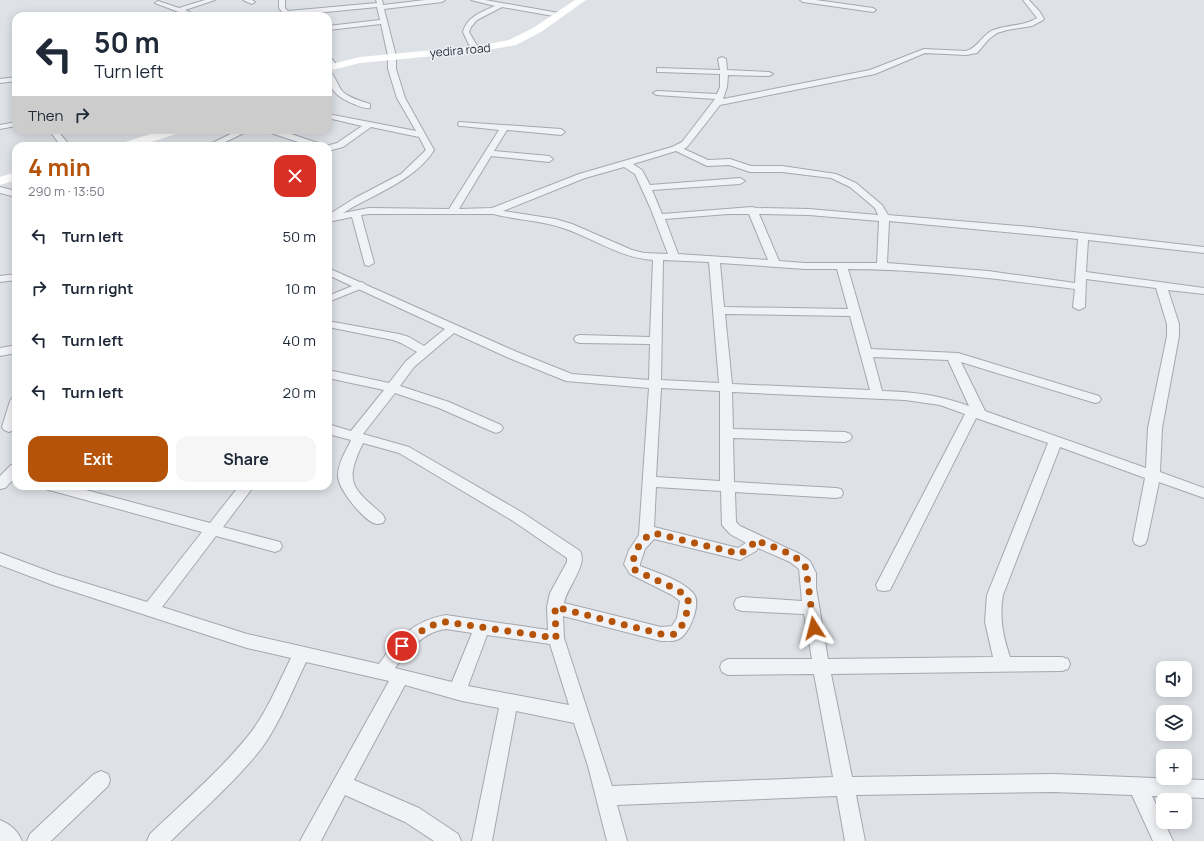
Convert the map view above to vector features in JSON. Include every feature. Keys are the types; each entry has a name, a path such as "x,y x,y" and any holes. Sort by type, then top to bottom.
{"main road":[{"name":"yedira road","path":"332,66 354,61 392,56 475,49 512,43 537,30 579,0"},
{"path":"142,142 164,134"},
{"path":"0,181 12,177"}],"street":[{"path":"180,10 212,0"},
{"path":"282,0 282,8 285,12"},
{"path":"313,12 380,4 442,0"},
{"path":"474,0 559,15"},
{"path":"802,0 873,10"},
{"path":"656,93 719,100 872,72 905,60 924,51 966,53 974,51 981,42 997,30 1023,27 1035,24 1042,19 1026,0"},
{"path":"158,5 178,2"},
{"path":"332,216 409,173 430,150 401,98 392,69 392,56 380,4"},
{"path":"166,5 185,12"},
{"path":"475,49 466,32 469,25 475,18 501,5"},
{"path":"332,28 384,22"},
{"path":"493,211 582,176 686,144 719,100 725,84 722,59"},
{"path":"660,70 769,74"},
{"path":"332,78 335,90 339,94 367,106"},
{"path":"0,81 12,79"},
{"path":"332,117 421,135"},
{"path":"332,147 340,145 370,124"},
{"path":"462,124 561,132"},
{"path":"0,127 12,125"},
{"path":"452,212 505,127"},
{"path":"56,134 63,142"},
{"path":"219,142 237,134"},
{"path":"283,134 306,142"},
{"path":"676,148 707,163 730,162 750,168 782,169 837,178 853,185 879,207 884,218 882,266"},
{"path":"488,153 549,159"},
{"path":"625,163 638,172 659,217 674,257"},
{"path":"646,188 740,181"},
{"path":"0,190 12,193"},
{"path":"752,210 775,264"},
{"path":"659,217 752,210 810,212 1083,236 1204,250"},
{"path":"332,217 369,211 493,211 568,226 628,252 658,257 842,267 882,266 988,274 1080,288"},
{"path":"356,214 368,263"},
{"path":"1079,307 1083,236"},
{"path":"646,536 655,384 658,257"},
{"path":"714,259 726,387 729,525 735,530 795,558 805,565 808,572 807,581 810,608 855,841"},
{"path":"842,267 877,394"},
{"path":"332,273 453,328 570,378 655,384 877,394 929,398 976,412 1204,493"},
{"path":"1081,275 1204,290"},
{"path":"0,279 12,278"},
{"path":"1140,540 1153,475 1155,428 1173,336 1173,324 1161,285"},
{"path":"332,297 362,286"},
{"path":"719,310 854,313"},
{"path":"332,325 395,337 405,340 423,351"},
{"path":"378,519 351,494 343,479 345,468 357,436 391,387 410,364 423,351 453,328"},
{"path":"580,339 656,341"},
{"path":"0,352 12,350"},
{"path":"866,353 952,356 969,359 1094,398"},
{"path":"952,356 976,412"},
{"path":"332,375 391,387 444,405 496,428"},
{"path":"884,585 976,412"},
{"path":"8,427 12,414"},
{"path":"332,430 404,450 518,517 573,552 575,560 558,593 555,607 556,638 581,716 617,841"},
{"path":"726,433 845,437"},
{"path":"1004,664 992,628 991,608 1056,440"},
{"path":"0,484 12,475"},
{"path":"650,482 727,485 836,493"},
{"path":"78,490 213,530 275,546"},
{"path":"150,610 244,490"},
{"path":"555,607 661,634 674,634 681,628 689,603 688,598 678,590 635,570 632,564 641,542 646,536 654,533 740,554 751,547 755,540"},
{"path":"0,560 53,579 247,642 401,676 457,691 581,716"},
{"path":"742,604 810,608"},
{"path":"382,672 408,640 433,625 446,622 556,638"},
{"path":"457,691 482,627"},
{"path":"157,841 234,766 255,742 302,653"},
{"path":"728,667 1062,664"},
{"path":"310,841 401,676"},
{"path":"482,841 509,702"},
{"path":"37,841 101,780"},
{"path":"605,796 844,786 1054,783 1204,789"},
{"path":"341,784 412,814 451,841"},
{"path":"1137,786 1163,841"},
{"path":"0,830 12,841"}],"route":[{"path":"402,646 408,640 439,622 556,638 555,607 661,634 674,634 681,628 689,603 688,598 678,590 635,570 632,564 641,542 646,536 654,533 740,554 746,552 755,540 795,558 805,565 808,572 807,581 814,628"}]}
